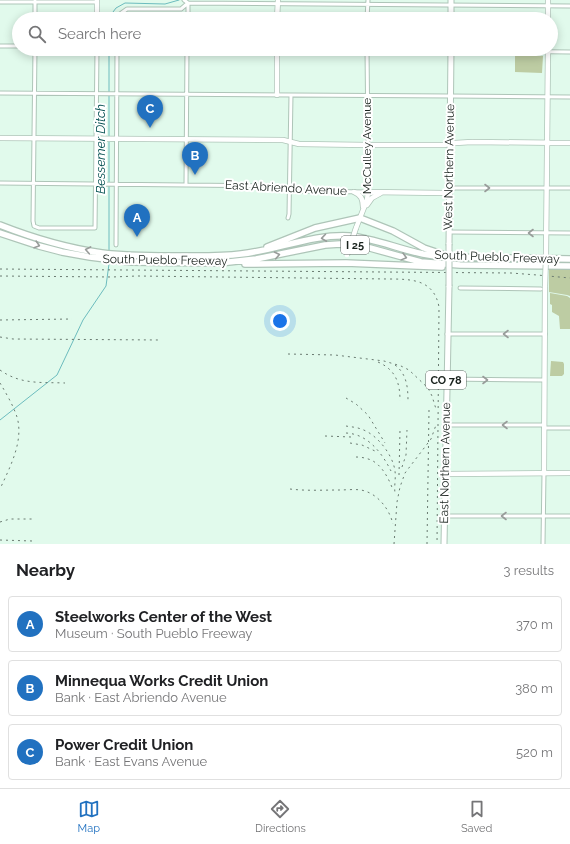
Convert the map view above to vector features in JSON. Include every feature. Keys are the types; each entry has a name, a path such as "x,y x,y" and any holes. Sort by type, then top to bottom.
{"highway":[{"path":"241,254 270,246 315,228 360,218 393,231 424,248 443,254 464,257"},
{"name":"South Pueblo Freeway","path":"0,225 34,238 56,244 104,253 128,255 207,256 241,254 312,239 332,236 349,236 372,240 422,254 441,257 570,259"},
{"name":"South Pueblo Freeway","path":"0,233 50,249 90,257 140,262 220,263 256,259 325,245 354,244 421,262 460,266 570,266"},
{"path":"220,263 346,262 440,267 460,266"}],"main road":[{"name":"West Northern Avenue","path":"448,286 451,56"},
{"name":"East Northern Avenue","path":"444,544 448,286"}],"street":[{"path":"548,0 548,12"},
{"path":"35,1 35,12"},
{"path":"0,2 97,1 96,12"},
{"path":"186,1 451,3 570,6"},
{"path":"122,12 126,9 182,9 186,1"},
{"path":"186,1 187,12"},
{"path":"367,12 368,2"},
{"path":"0,46 12,46"},
{"path":"558,51 570,52"},
{"path":"35,56 33,221 34,226 39,228 95,228 96,56"},
{"path":"116,245 116,184 112,138 117,94 117,56"},
{"path":"186,184 188,56"},
{"path":"277,56 277,95"},
{"name":"McCulley Avenue","path":"346,262 356,228 367,200 368,192 367,56"},
{"path":"543,544 545,334 543,288 546,255 548,56"},
{"path":"0,93 368,95 570,98"},
{"path":"288,218 291,95"},
{"path":"0,138 283,140 299,144 368,145 444,145 455,142 570,143"},
{"name":"East Abriendo Avenue","path":"0,183 186,184 270,186 299,191 444,193 455,188 570,188"},
{"path":"354,192 362,197 363,209"},
{"path":"363,209 372,198 385,192"},
{"path":"449,232 570,233"},
{"path":"460,288 543,288"},
{"path":"447,334 545,334"},
{"path":"446,379 544,380"},
{"path":"445,425 570,428"},
{"path":"445,474 570,473"},
{"path":"444,516 570,516"}],"green space":[{"path":"515,56 543,56 542,73 515,72"},
{"path":"549,269 570,269 570,296 549,292"},
{"path":"550,293 567,296 570,298 570,329 560,329 559,316 552,312"},
{"path":"551,361 563,362 564,374 562,376 550,376"}],"waterway":[{"name":"Bessemer Ditch","path":"113,12 116,8 125,3 165,4 179,0"},
{"name":"Bessemer Ditch","path":"109,56 109,92"},
{"name":"Bessemer Ditch","path":"109,96 109,136"},
{"name":"Bessemer Ditch","path":"109,142 109,182"},
{"name":"Bessemer Ditch","path":"109,186 109,250"},
{"name":"Bessemer Ditch","path":"0,420 57,375 83,320 106,286 109,264"}],"railway":[{"path":"0,269 511,273 570,278"},
{"path":"0,276 398,279 414,281 427,286 432,291 439,307 437,544"},
{"path":"0,320 72,319"},
{"path":"0,337 13,339 161,340"},
{"path":"288,354 335,355 384,361 401,366 409,370 428,388 436,409"},
{"path":"378,362 389,369 396,378 399,388 400,401"},
{"path":"395,365 402,373 406,382 408,402"},
{"path":"0,370 8,375 32,382 65,383"},
{"path":"0,383 17,417 19,426 19,435 15,454 0,489"},
{"path":"346,398 356,404 368,415 385,443"},
{"path":"427,544 429,410"},
{"path":"394,544 397,502 400,487 405,473 431,439 436,425"},
{"path":"346,426 357,428 373,435 388,452 394,465 395,493"},
{"path":"399,475 400,430"},
{"path":"402,467 406,455 407,430"},
{"path":"346,433 354,434 368,441 379,451 391,471"},
{"path":"325,436 351,437"},
{"path":"350,443 362,445 375,451"},
{"path":"356,457 369,459 379,465 393,490"},
{"path":"290,489 361,490 367,492 382,502 389,512 393,524"},
{"path":"0,522 10,519 32,519"},
{"path":"0,540 32,541"}],"place":[{"name":"Power Credit Union","path":"150,128"},
{"name":"Minnequa Works Credit Union","path":"195,175"},
{"name":"Steelworks Center of the West","path":"137,237"}]}
